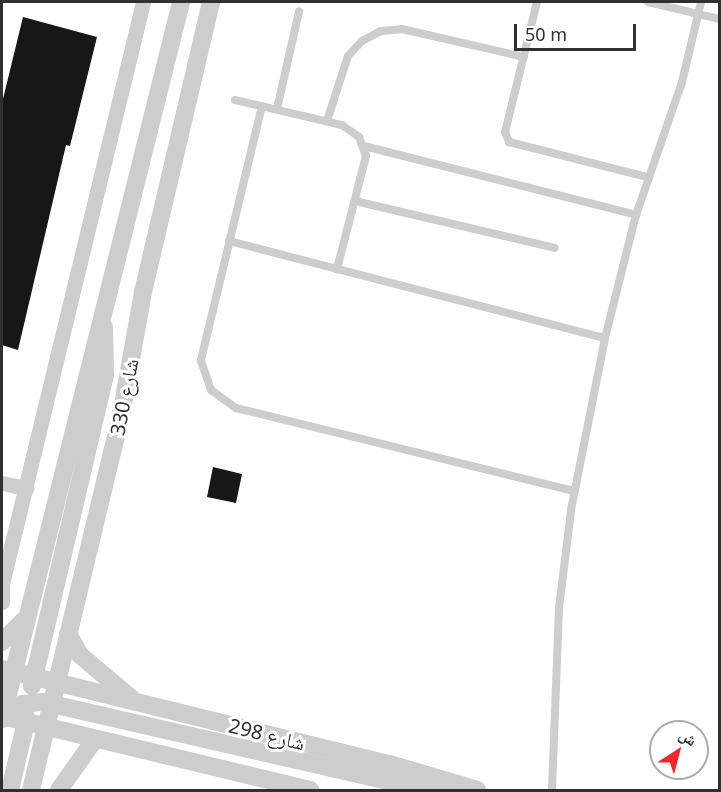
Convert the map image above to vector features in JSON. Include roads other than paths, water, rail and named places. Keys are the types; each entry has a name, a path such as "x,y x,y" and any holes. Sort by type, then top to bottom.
{"street":[{"path":"2,602 2,583 143,2"},
{"name":"شارع 330","path":"7,670 23,621 181,2"},
{"name":"شارع 330","path":"2,717 25,699 56,682 122,410 164,196 211,2"},
{"path":"10,790 25,699 105,374 102,314"},
{"path":"2,483 26,488"},
{"path":"2,642 23,621"},
{"path":"68,634 80,655 135,702"},
{"path":"7,670 25,699 408,785 476,790"},
{"name":"شارع 298","path":"56,682 390,764 476,790"},
{"name":"شارع 330","path":"25,699 46,727 31,790"},
{"path":"46,727 280,787 310,790"},
{"path":"64,789 95,739"}],"lane":[{"path":"537,2 505,132 509,142 647,177"},
{"path":"648,2 720,19"},
{"path":"552,790 559,608 575,491 605,338 636,215 647,177 682,82 701,2"},
{"path":"277,110 300,10"},
{"path":"327,121 348,56 362,41 381,31 402,29 524,57"},
{"path":"235,100 327,121 351,129 364,146 366,156 337,269"},
{"path":"262,106 201,361 206,381 218,398 236,408 575,491"},
{"path":"364,146 636,215"},
{"path":"355,201 555,248"},
{"path":"229,241 605,338"}]}
